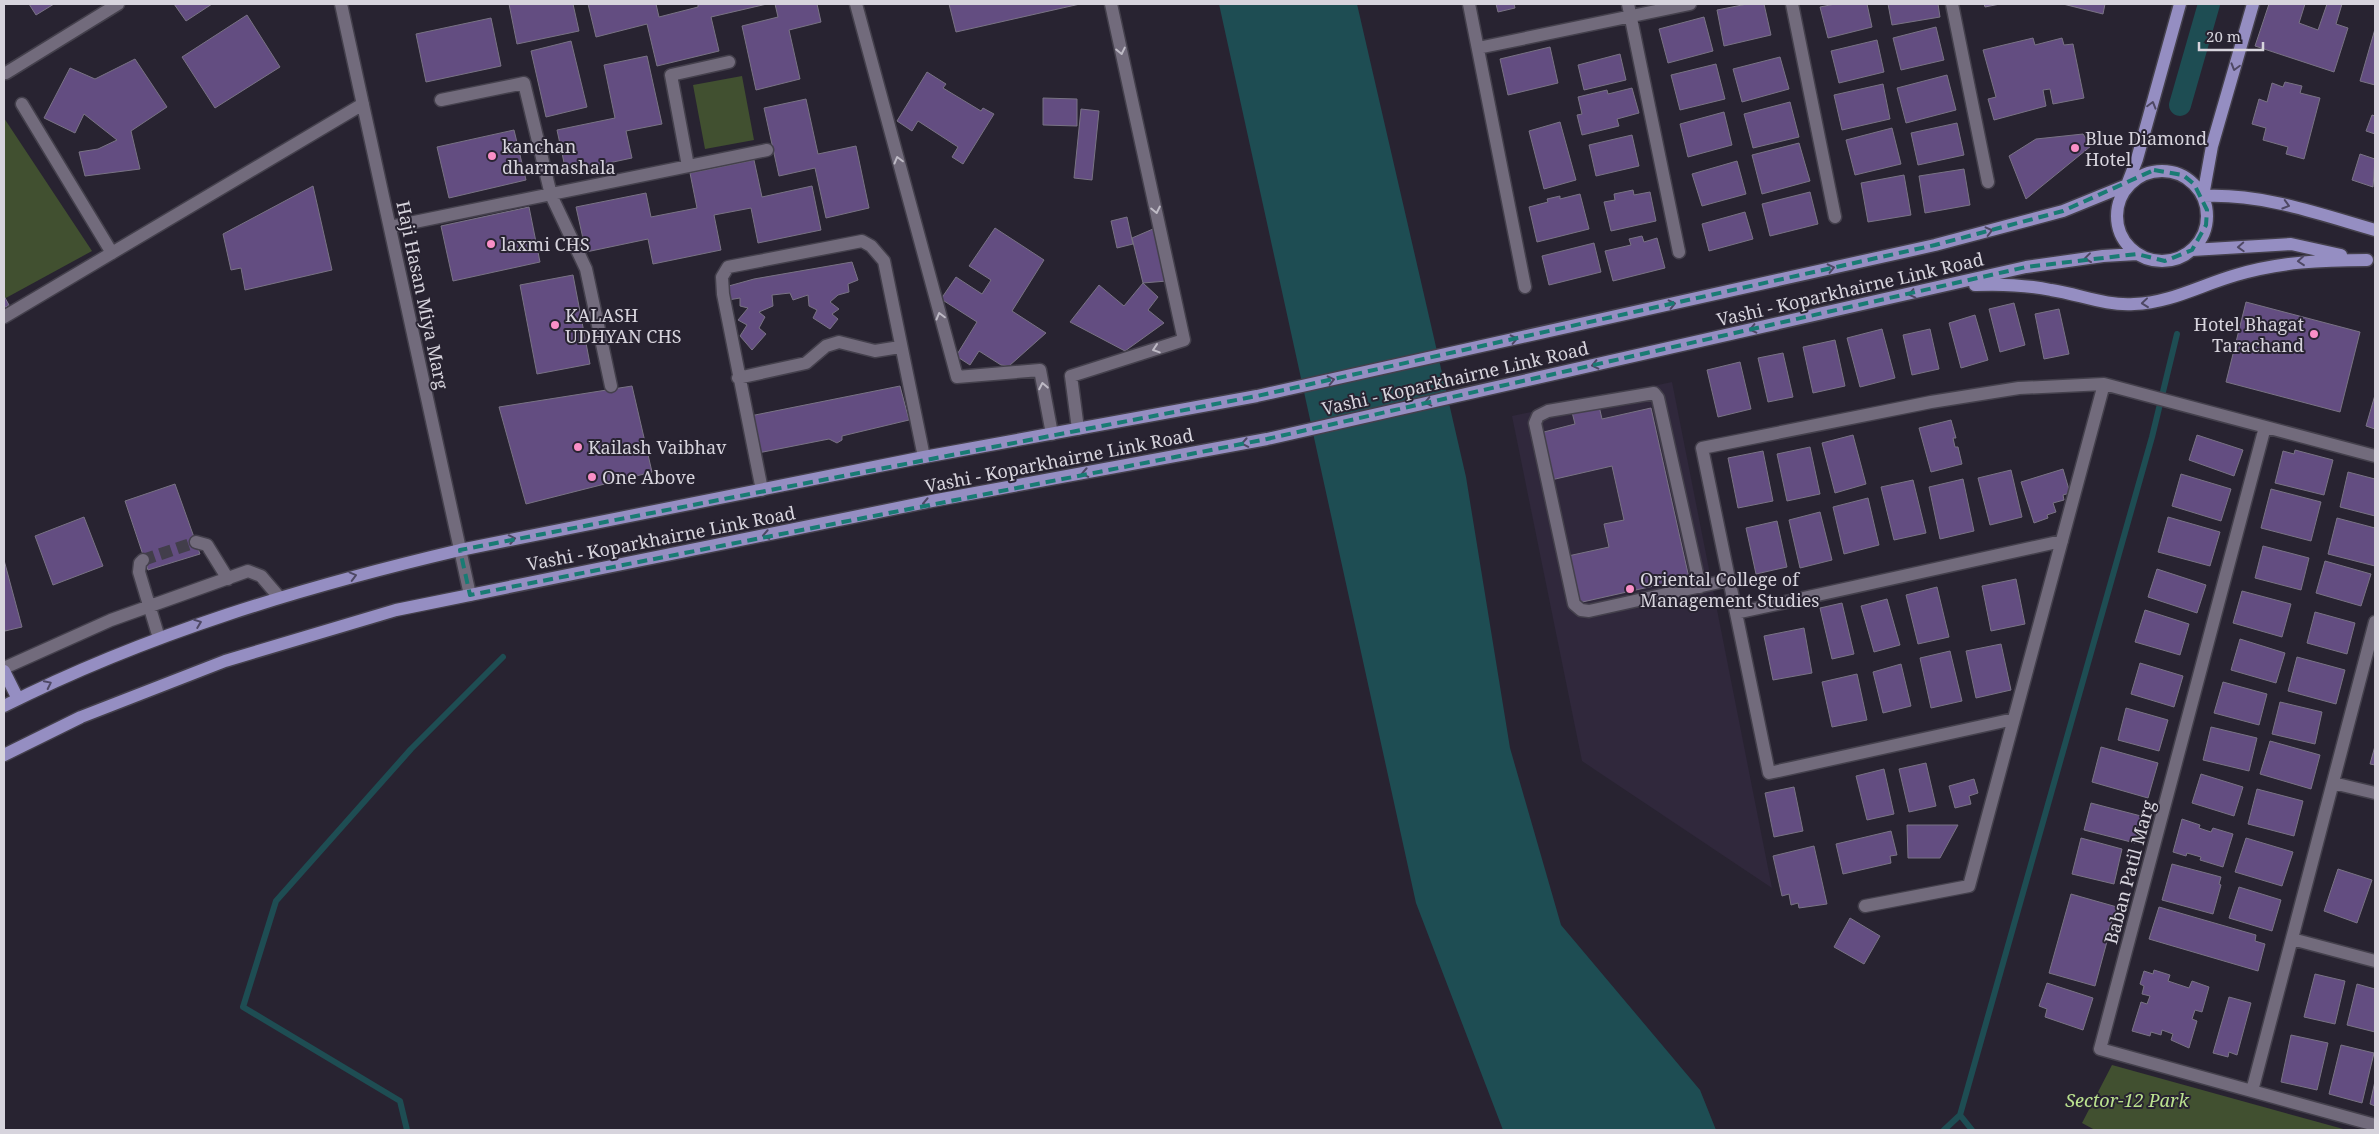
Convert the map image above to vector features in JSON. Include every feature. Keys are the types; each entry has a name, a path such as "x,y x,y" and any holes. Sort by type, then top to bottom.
{"main road":[{"path":"2127,185 2140,176 2154,170 2169,170 2183,175 2194,184 2203,196 2207,210 2206,225 2201,238 2192,250 2179,258 2165,261 2150,260 2137,254 2125,243 2118,229 2116,214 2119,199 2127,185 2137,159 2180,4"},
{"path":"2203,196 2212,146 2253,4"},
{"name":"Vashi - Koparkhairne Link Road","path":"4,706 63,677 210,618 385,567 460,550 924,457 1283,391 1953,240 2063,211 2127,185"},
{"path":"2203,196 2227,195 2252,198 2375,230"},
{"path":"2192,250 2291,244 2371,262"},
{"name":"Vashi - Koparkhairne Link Road","path":"4,756 81,717 225,660 396,610 927,502 1293,432 2053,262 2137,254"},
{"path":"1944,286 1990,284 2026,286 2104,302 2132,304 2155,302 2236,275 2281,264 2304,261 2371,262"},
{"path":"4,670 18,699"}],"street":[{"path":"6,73 118,4"},
{"name":"Haji Hasan Miya Marg","path":"341,4 470,595"},
{"path":"856,4 957,377 1040,370 1052,434"},
{"path":"1078,429 1071,376 1184,340 1111,4"},
{"path":"1469,4 1525,287"},
{"path":"1478,48 1629,10 1690,4"},
{"path":"1792,4 1835,216"},
{"path":"1952,4 1988,182"},
{"path":"1629,10 1679,252"},
{"path":"688,166 671,75 729,62"},
{"path":"441,100 524,83 551,195 586,269 611,386"},
{"path":"22,104 112,253"},
{"path":"4,317 363,104"},
{"path":"390,227 767,150"},
{"path":"762,490 738,378 723,294 722,277 728,267 862,242 871,246 884,261 900,347 924,457"},
{"path":"738,378 806,363 826,346 840,342 875,352 900,347"},
{"path":"1865,906 1970,886 2104,384"},
{"path":"2014,719 1769,773 1702,448 1931,402 2019,388 2104,384 2375,456"},
{"path":"1700,586 1658,398 1654,393 1548,411 1538,416 1535,423 1574,604 1581,610 1589,611 1729,580"},
{"name":"Baban Patil Marg","path":"2265,427 2100,1049 2375,1125"},
{"path":"1736,612 2062,541"},
{"path":"196,542 207,544 228,578"},
{"path":"143,560 140,563 139,572 159,638"},
{"path":"4,670 61,641 149,606 253,571 261,576 279,597"},
{"path":"2252,1091 2375,626"},
{"path":"2333,783 2375,793"},
{"path":"2292,939 2375,961"}],"highlighted area":[{"path":"2154,170 2183,175 2194,184 2207,210 2206,225 2192,250 2165,261 2137,254 2026,267 1267,439 470,595 460,550 1257,396 1935,245 2063,211"}],"shaded area":[{"path":"1219,4 1357,4 1466,477 1510,748 1561,925 1700,1090 1716,1130 1503,1130 1416,903"},
{"name":"Oriental College of Management Studies","path":"1672,382 1772,888 1582,761 1512,416"}],"green space":[{"path":"742,76 754,140 705,149 693,85"},
{"path":"4,118 92,251 4,299"},
{"name":"Sector-12 Park","path":"2112,1065 2347,1130 2095,1130 2082,1123"}],"building":[{"path":"29,4 54,4 36,15"},
{"path":"174,4 212,4 186,21"},
{"path":"509,4 573,4 579,31 517,44"},
{"path":"588,4 656,4 659,17 698,7 698,4 767,4 711,17 719,51 657,66 647,24 596,37"},
{"path":"775,4 817,4 821,22 789,30 800,79 756,90 742,26 778,17"},
{"path":"949,4 1080,4 956,32"},
{"path":"1496,4 1514,4 1515,8 1498,12"},
{"path":"1747,4 1764,4 1771,35 1724,46 1717,10"},
{"path":"1835,4 1867,4 1872,27 1828,38 1820,7"},
{"path":"1888,4 1938,4 1940,17 1892,25"},
{"path":"1984,4 2000,4 1985,7"},
{"path":"2063,4 2105,4 2103,14"},
{"path":"2269,4 2305,4 2299,23 2318,30 2327,4 2342,4 2336,24 2348,28 2334,72 2255,46"},
{"path":"247,15 280,67 215,108 182,57"},
{"path":"1704,17 1713,51 1668,63 1659,29"},
{"path":"491,18 501,66 426,82 416,34"},
{"path":"1936,27 1944,60 1901,70 1893,38"},
{"path":"2375,29 2375,85 2360,81"},
{"path":"2033,38 2035,45 2062,38 2064,45 2073,44 2084,98 2053,104 2050,89 2043,90 2046,106 1994,120 1988,99 1996,97 1983,50"},
{"path":"1877,40 1884,72 1839,83 1831,51"},
{"path":"571,41 587,107 546,117 531,51"},
{"path":"1550,47 1558,83 1508,95 1500,59"},
{"path":"1620,54 1626,80 1584,90 1578,65"},
{"path":"647,56 662,124 626,131 632,158 566,172 557,130 615,118 604,65"},
{"path":"1780,57 1789,89 1742,102 1733,69"},
{"path":"135,59 167,107 131,131 140,169 85,176 79,152 98,149 117,140 84,114 75,133 44,118 70,68 95,79"},
{"path":"1716,64 1725,99 1680,110 1671,75"},
{"path":"927,72 946,84 943,88 981,111 983,108 994,114 963,164 952,157 958,147 918,121 912,131 897,121"},
{"path":"1947,75 1956,110 1906,123 1897,88"},
{"path":"2285,82 2302,86 2300,93 2320,98 2304,159 2286,154 2288,147 2263,140 2266,128 2252,124 2259,99 2267,102 2272,83 2283,87"},
{"path":"1883,84 1890,119 1842,130 1834,95"},
{"path":"1632,88 1639,113 1617,119 1619,126 1582,135 1577,115 1582,114 1578,97 1607,90 1608,94"},
{"path":"1043,98 1077,99 1077,126 1043,125"},
{"path":"806,99 818,154 856,146 869,208 826,218 815,168 779,176 764,108"},
{"path":"1790,102 1799,137 1753,148 1744,114"},
{"path":"1081,109 1099,111 1092,180 1074,178"},
{"path":"1724,112 1732,145 1688,157 1680,124"},
{"path":"2372,115 2375,116 2375,134 2366,131"},
{"path":"1560,122 1576,180 1544,189 1529,131"},
{"path":"1957,123 1964,155 1918,165 1911,133"},
{"path":"1892,128 1901,164 1855,175 1846,140"},
{"path":"514,130 526,180 449,198 437,147"},
{"path":"2083,134 2091,146 2026,199 2009,156 2036,139"},
{"path":"1632,135 1639,166 1596,176 1589,145"},
{"path":"1799,143 1810,181 1762,194 1752,155"},
{"path":"2360,154 2375,159 2373,187 2352,180"},
{"path":"754,160 762,197 812,186 821,230 758,243 751,208 714,215 721,250 653,264 648,239 586,252 576,207 646,193 651,217 697,208 690,173"},
{"path":"1737,161 1746,194 1702,206 1692,174"},
{"path":"1964,169 1970,205 1925,213 1919,176"},
{"path":"1904,175 1911,215 1868,222 1861,183"},
{"path":"313,186 332,270 245,290 241,268 231,270 223,234"},
{"path":"1633,190 1634,195 1650,192 1656,221 1611,231 1604,202 1615,200 1614,194"},
{"path":"1810,192 1818,224 1770,236 1762,204"},
{"path":"1580,194 1589,229 1537,242 1529,207 1548,202 1547,199 1560,196 1560,199"},
{"name":"laxmi CHS","path":"529,207 540,262 453,281 441,226"},
{"path":"1745,212 1753,239 1709,251 1702,224"},
{"path":"1127,217 1133,244 1117,248 1111,221"},
{"path":"995,228 1044,260 1012,311 1046,333 1009,366 1001,365 979,351 970,365 956,356 977,322 941,299 956,277 982,294 991,280 969,266"},
{"path":"1153,229 1167,281 1143,283 1132,238"},
{"path":"1642,236 1644,242 1657,238 1665,268 1613,281 1605,251 1631,245 1629,239"},
{"path":"1594,243 1601,272 1549,285 1542,256"},
{"path":"852,262 858,280 848,284 849,292 838,295 830,302 839,309 832,314 838,319 830,329 813,318 817,310 809,306 808,295 793,300 790,293 772,295 773,306 759,312 765,317 759,328 766,334 752,350 740,336 747,325 738,320 748,308 740,306 740,298 728,300 725,287 754,279"},
{"name":"KALASH UDHYAN CHS","path":"573,275 590,364 537,374 520,285"},
{"path":"1143,283 1158,297 1148,310 1164,323 1125,351 1070,322 1099,285 1124,306"},
{"path":"4,296 9,305 4,308"},
{"path":"2246,302 2360,332 2340,412 2226,382"},
{"path":"2014,303 2025,345 2000,352 1989,309"},
{"path":"2059,309 2069,354 2044,359 2035,314"},
{"path":"1975,315 1988,360 1961,368 1949,323"},
{"path":"1882,329 1895,378 1860,387 1847,338"},
{"path":"1930,329 1939,369 1912,375 1903,335"},
{"path":"1835,340 1845,386 1813,393 1803,347"},
{"path":"1783,353 1793,397 1768,402 1758,358"},
{"path":"1740,362 1751,409 1718,417 1707,370"},
{"name":"Kailash Vaibhav","path":"632,386 652,472 526,504 499,407"},
{"path":"900,386 909,420 842,436 842,440 837,443 829,439 758,453 750,416"},
{"path":"2375,395 2375,429 2366,426"},
{"path":"1599,406 1602,419 1651,408 1689,578 1578,603 1568,556 1609,547 1604,524 1624,520 1612,466 1551,480 1540,433 1575,424 1572,412"},
{"path":"1951,420 1956,438 1953,438 1955,447 1958,447 1962,464 1931,472 1919,428"},
{"path":"1853,435 1866,484 1835,493 1822,443"},
{"path":"2197,435 2243,450 2234,476 2189,460"},
{"path":"1810,447 1820,494 1787,501 1777,454"},
{"path":"2295,450 2333,460 2324,495 2275,483 2283,451 2294,454"},
{"path":"1763,451 1773,501 1738,508 1728,458"},
{"path":"2063,469 2070,493 2063,495 2064,500 2053,503 2056,512 2047,515 2048,518 2034,523 2021,482"},
{"path":"2011,470 2022,517 1990,525 1978,478"},
{"path":"2348,472 2375,479 2375,516 2340,507"},
{"path":"2181,474 2231,489 2221,521 2172,506"},
{"path":"1963,479 1974,531 1940,539 1929,487"},
{"path":"1913,480 1926,533 1894,540 1881,487"},
{"path":"175,484 200,554 148,570 125,501"},
{"path":"2271,489 2321,502 2311,541 2261,528"},
{"path":"1868,498 1879,545 1844,554 1833,507"},
{"path":"1820,512 1832,560 1800,568 1789,520"},
{"path":"84,517 103,566 53,585 35,536"},
{"path":"2168,517 2220,532 2210,566 2158,552"},
{"path":"2337,518 2375,528 2375,566 2328,554"},
{"path":"1777,521 1787,567 1756,574 1746,528"},
{"path":"2263,546 2309,558 2301,590 2255,578"},
{"path":"4,560 22,627 5,631 4,627"},
{"path":"2325,561 2371,574 2361,606 2316,593"},
{"path":"2157,569 2206,585 2197,613 2148,597"},
{"path":"2016,579 2025,624 1991,631 1982,586"},
{"path":"1937,587 1949,637 1918,644 1906,595"},
{"path":"2242,591 2291,604 2282,637 2233,623"},
{"path":"1887,599 1900,645 1874,652 1861,606"},
{"path":"1842,603 1854,654 1832,659 1820,608"},
{"path":"2145,610 2189,624 2180,655 2135,642"},
{"path":"2315,612 2355,623 2347,654 2307,643"},
{"path":"1804,628 1812,673 1773,680 1764,636"},
{"path":"2240,639 2285,653 2276,683 2231,670"},
{"path":"2001,644 2011,690 1976,698 1966,651"},
{"path":"1950,651 1962,701 1931,708 1920,658"},
{"path":"2297,657 2345,670 2336,704 2288,691"},
{"path":"2140,663 2183,676 2174,707 2131,694"},
{"path":"1901,664 1911,706 1883,713 1873,672"},
{"path":"1857,674 1867,720 1832,727 1822,682"},
{"path":"2223,682 2267,694 2259,725 2214,713"},
{"path":"2280,702 2322,712 2315,744 2272,734"},
{"path":"2126,708 2168,720 2159,751 2118,740"},
{"path":"2211,727 2257,738 2249,771 2203,760"},
{"path":"2270,741 2320,755 2311,789 2260,774"},
{"path":"2375,746 2375,765 2370,764"},
{"path":"2101,747 2158,763 2148,798 2092,782"},
{"path":"1926,763 1936,806 1909,812 1899,769"},
{"path":"1884,769 1894,814 1867,820 1856,776"},
{"path":"2201,774 2243,787 2234,816 2192,803"},
{"path":"1974,779 1978,793 1969,796 1971,804 1955,808 1949,786"},
{"path":"1794,787 1803,831 1774,837 1765,793"},
{"path":"2257,789 2303,801 2294,836 2248,824"},
{"path":"2091,803 2141,816 2135,843 2084,830"},
{"path":"2182,819 2200,825 2199,828 2211,832 2213,828 2233,834 2223,867 2200,860 2201,857 2187,853 2186,856 2173,852"},
{"path":"1907,825 1958,825 1940,858 1908,858"},
{"path":"1891,831 1897,855 1890,856 1891,863 1843,874 1836,844"},
{"path":"2081,838 2122,849 2114,884 2072,874"},
{"path":"2246,838 2293,852 2282,886 2235,872"},
{"path":"1814,846 1827,904 1799,908 1798,903 1791,905 1789,894 1782,896 1773,856"},
{"path":"2172,864 2221,877 2219,884 2221,885 2213,914 2162,900"},
{"path":"2338,869 2372,880 2357,923 2324,911"},
{"path":"2239,887 2281,900 2272,931 2229,918"},
{"path":"2071,894 2117,907 2107,934 2109,934 2095,986 2049,973"},
{"path":"2159,907 2256,935 2255,941 2265,944 2258,971 2149,939"},
{"path":"1850,918 1880,936 1864,964 1834,947"},
{"path":"2154,970 2170,975 2168,981 2189,988 2192,981 2209,987 2202,1012 2195,1010 2192,1019 2197,1021 2189,1048 2171,1040 2173,1034 2162,1030 2161,1035 2151,1032 2150,1036 2132,1031 2141,1002 2147,1004 2150,996 2142,994 2144,986 2140,984 2144,971 2153,974"},
{"path":"2315,974 2345,981 2335,1024 2304,1017"},
{"path":"2047,983 2093,998 2083,1030 2045,1017 2047,1009 2039,1006"},
{"path":"2357,984 2375,989 2375,1032 2347,1025"},
{"path":"2229,997 2251,1003 2237,1055 2229,1052 2228,1057 2213,1053"},
{"path":"2291,1035 2328,1043 2317,1090 2281,1082"},
{"path":"2341,1045 2374,1053 2362,1103 2329,1094"},
{"path":"2375,1081 2375,1106 2370,1104"}],"waterway":[{"path":"2180,105 2209,4"},
{"path":"1944,1130 1960,1115 2152,437 2177,334"},
{"path":"407,1130 400,1101 243,1007 276,901 411,749 503,657"},
{"path":"1960,1115 1972,1130"}],"tunnel":[{"path":"143,560 196,542"}],"place":[{"name":"Blue Diamond Hotel","path":"2075,148"},
{"name":"kanchan dharmashala","path":"492,156"},
{"name":"laxmi CHS","path":"491,244"},
{"name":"KALASH UDHYAN CHS","path":"555,325"},
{"name":"Hotel Bhagat Tarachand","path":"2314,334"},
{"name":"Kailash Vaibhav","path":"578,447"},
{"name":"One Above","path":"592,477"},
{"name":"Oriental College of Management Studies","path":"1630,589"}]}
